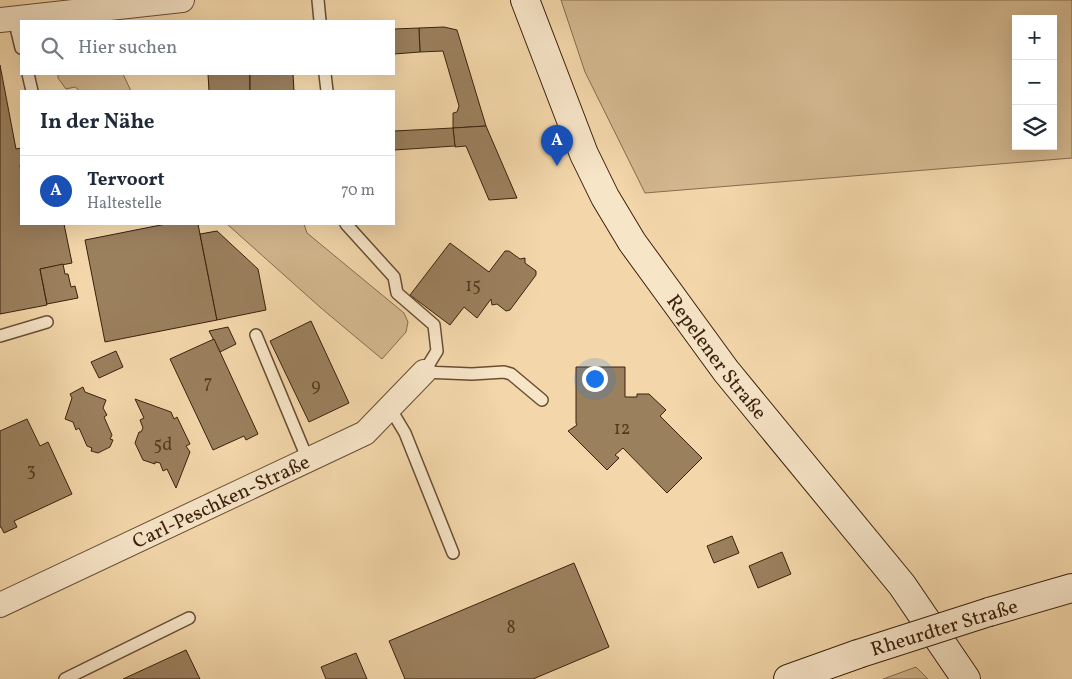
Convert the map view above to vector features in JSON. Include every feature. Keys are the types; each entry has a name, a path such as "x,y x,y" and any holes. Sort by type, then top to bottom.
{"main road":[{"name":"Repelener Straße","path":"525,0 584,154 632,242 726,371 902,585 966,679"},
{"name":"Rheurdter Straße","path":"788,679 858,654 989,612 1072,588"}],"street":[{"path":"7,20 43,8 182,0"},
{"name":"Carl-Peschken-Straße","path":"0,605 365,433 424,372"}],"lane":[{"path":"318,0 320,20"},
{"path":"7,20 20,46"},
{"path":"28,75 32,90"},
{"path":"325,75 327,90"},
{"path":"347,225 394,277 397,293 434,325 437,342 436,351 424,372 472,374 504,372 511,374 542,400"},
{"path":"0,336 47,322"},
{"path":"256,335 308,460"},
{"path":"390,408 405,433 453,553"},
{"path":"65,679 189,618"}],"shaded area":[{"path":"561,0 1072,0 1072,158 645,193 585,72"},
{"path":"58,75 123,75 131,90 79,90 75,87 66,89"},
{"path":"228,225 304,225 307,233 404,313 408,322 406,332 382,359 321,308"},
{"path":"916,667 928,679 883,679"}],"building":[{"path":"444,27 457,30 486,126 453,128 453,113 457,112 459,106 443,51 420,52 419,28"},
{"path":"419,28 420,52 395,54 395,29"},
{"path":"0,65 16,149 20,148 20,225 64,225 72,263 40,269 47,305 0,314"},
{"path":"208,75 250,75 250,90 209,90"},
{"path":"250,75 293,75 294,90 250,90"},
{"path":"486,126 517,198 489,200 466,146 455,147 453,128"},
{"path":"453,128 455,146 395,150 395,131"},
{"path":"161,225 198,225 217,320 105,342 85,240"},
{"path":"217,231 258,269 266,310 217,320 200,234"},
{"path":"450,243 489,272 505,251 509,251 520,259 525,258 525,263 536,271 536,275 510,310 506,311 497,304 492,305 491,299 477,318 464,307 450,325 410,295"},
{"path":"63,264 65,274 68,274 71,287 75,286 78,298 47,304 40,269"},
{"path":"311,321 349,403 309,422 270,341"},
{"path":"228,327 236,344 220,352 209,331"},
{"path":"214,339 258,434 246,440 244,436 213,450 170,359"},
{"path":"116,351 123,367 99,378 91,362"},
{"path":"576,367 625,367 625,397 649,394 666,410 660,416 702,458 667,493 623,448 615,455 619,458 607,470 568,431 577,425"},
{"path":"83,387 85,392 106,400 103,408 107,415 104,417 112,435 110,439 113,440 110,447 98,453 91,451 92,448 87,446 79,428 76,430 73,422 65,419 72,398 70,394"},
{"path":"135,399 171,412 174,419 177,417 190,444 186,446 190,452 176,488 167,469 163,471 160,463 155,462 155,464 143,460 135,443 139,432 143,428 140,420 144,418"},
{"path":"27,419 40,446 48,442 72,494 14,521 17,527 4,533 0,527 0,431"},
{"path":"732,536 739,553 714,563 707,546"},
{"path":"782,552 791,574 758,588 749,566"},
{"path":"574,563 609,647 533,679 405,679 389,641"},
{"path":"186,650 200,679 123,679"},
{"path":"356,653 367,679 326,679 321,667"}],"place":[{"name":"Tervoort","path":"557,166"}]}
